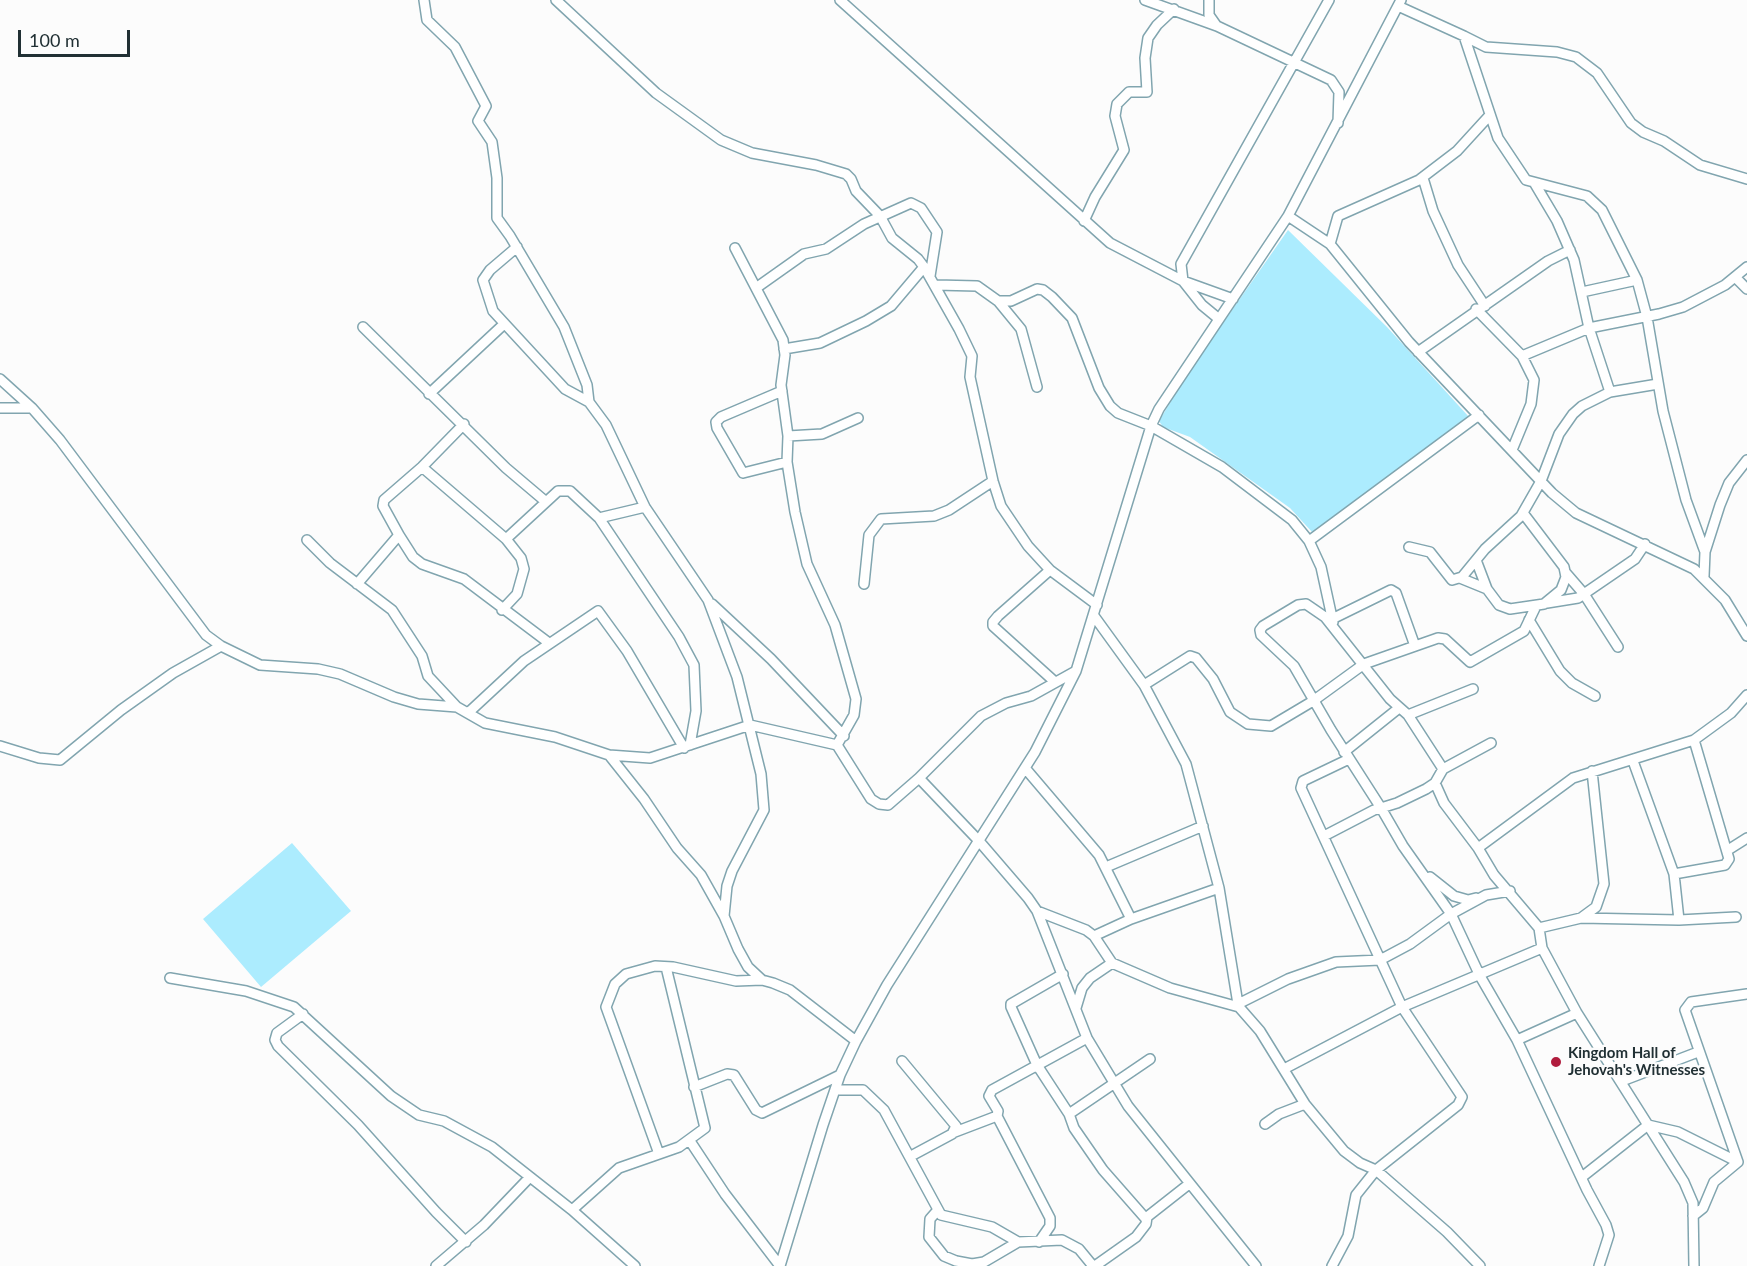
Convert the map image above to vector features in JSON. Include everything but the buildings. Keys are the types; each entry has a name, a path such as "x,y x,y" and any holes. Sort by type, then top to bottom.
{"street":[{"path":"424,0 427,20 454,47 486,106 478,121 492,142 497,178 497,218 517,247 564,327 587,385 589,402"},
{"path":"556,0 649,86 722,140 752,153 816,165 846,174 862,200 880,216 892,238 918,259 936,285 972,356 970,377 993,481 1001,506 1028,546 1050,570 1097,605"},
{"path":"840,0 1110,243 1183,281 1233,299"},
{"path":"1145,0 1217,26 1331,80 1338,87 1338,125"},
{"path":"1209,0 1209,15 1217,26"},
{"path":"1219,319 1202,305 1183,281 1181,264 1329,0"},
{"path":"780,1266 835,1090 856,1041 887,985 1025,768 1055,716 1076,671 1151,426 1166,396 1288,216 1338,125 1400,3 1486,47 1557,52 1576,57 1598,73 1631,123 1643,132 1664,141 1700,165 1747,179"},
{"path":"1084,221 1095,197 1124,150 1114,116 1116,104 1129,92 1147,92 1145,58 1148,38 1157,25 1174,9"},
{"path":"1464,36 1498,138 1522,176 1535,184 1573,190 1594,201 1602,210 1637,280 1647,316 1658,384 1686,500 1705,552"},
{"path":"1330,244 1335,221 1345,211 1422,178 1457,150 1489,116"},
{"path":"1422,178 1433,211 1458,265 1481,307 1522,356 1535,387 1512,450"},
{"path":"1535,184 1570,250 1589,328 1610,392"},
{"path":"756,288 798,258 839,243 880,216 912,203 921,208 937,232 927,272 891,306 866,321 820,342 784,349"},
{"path":"1288,216 1330,244 1418,352 1541,481 1576,513 1683,562 1704,576 1725,600 1747,636"},
{"path":"517,247 490,270 483,280 493,311 503,325 566,389 589,402 606,425 645,507 708,600 771,659 844,736"},
{"path":"735,248 783,340 782,391 788,435 787,462 807,564 835,625 855,699 855,715 837,745"},
{"path":"1418,352 1548,261 1570,250"},
{"path":"1522,356 1589,328 1647,316 1694,302 1736,278 1747,267"},
{"path":"1736,278 1747,290"},
{"path":"1582,292 1637,280"},
{"path":"936,285 977,286 998,301 1021,329 1037,387"},
{"path":"998,301 1011,301 1037,289 1043,290 1072,318 1099,388 1110,406 1118,413 1151,426 1222,467 1292,520 1309,541 1323,576 1333,623"},
{"path":"429,394 503,325"},
{"path":"363,327 429,394 464,424 506,468 545,501"},
{"path":"0,379 32,408 158,568 206,635 221,646 260,665 318,669 340,674 394,697 418,704 457,707"},
{"path":"1409,548 1430,552 1452,580 1460,578 1523,513 1541,481 1566,423 1582,406 1610,392 1658,384"},
{"path":"782,391 721,417 716,422 717,428 743,473 787,462"},
{"path":"0,408 32,408"},
{"path":"1309,541 1479,415"},
{"path":"788,435 822,434 858,418"},
{"path":"464,424 422,468 383,502 399,535 413,556 422,564 464,579 549,643"},
{"path":"1704,576 1705,552 1729,483 1747,460"},
{"path":"422,468 506,539 521,558 524,569 517,594 502,609"},
{"path":"864,584 869,535 880,519 934,516 949,510 993,481"},
{"path":"506,539 558,491 570,491 599,519 679,637 694,665 696,711 687,747"},
{"path":"599,519 645,507"},
{"path":"1523,513 1557,554 1565,572 1584,594 1618,647"},
{"path":"357,584 399,535"},
{"path":"307,540 330,563 392,610 422,656 428,676 457,707 484,723 555,737 609,755 650,758 750,725 837,745 871,799 879,804 888,804 919,778 981,716 1006,703 1031,696 1076,671"},
{"path":"1476,560 1487,589 1499,605 1510,609 1578,598 1635,560 1645,544"},
{"path":"1050,570 998,616 993,626 1055,682"},
{"path":"1144,685 1190,656 1196,658 1213,679 1230,712 1248,724 1271,726 1313,701 1364,664 1438,638 1445,639 1470,662 1524,631 1540,605 1561,590 1565,572"},
{"path":"1460,578 1487,589"},
{"path":"1333,623 1394,591 1414,646"},
{"path":"708,600 737,677 750,725 761,774 764,810 732,871 727,886 724,916"},
{"path":"1443,769 1408,715 1399,708 1333,623 1316,609 1306,604 1298,605 1260,630 1265,639 1294,666 1313,701 1403,846 1451,914 1480,976 1517,1040 1606,1225 1609,1235 1599,1266"},
{"path":"468,713 524,662 595,612 601,613 627,651 687,747"},
{"path":"1739,623 1747,615"},
{"path":"1094,616 1144,685 1180,750 1219,888 1239,1006 1260,1031 1305,1104 1344,1151 1360,1163 1376,1170 1447,1232 1480,1266"},
{"path":"1529,620 1560,671 1572,683 1595,696"},
{"path":"0,746 47,759 60,760 147,691 173,673 221,646"},
{"path":"1408,715 1473,689"},
{"path":"1478,848 1565,783 1592,771 1633,761 1694,740 1726,717 1747,695"},
{"path":"1332,1266 1348,1236 1353,1201 1376,1170 1458,1105 1462,1097 1402,1007 1301,783 1347,756 1399,708"},
{"path":"1674,874 1725,866 1730,859 1694,740"},
{"path":"1324,836 1381,808 1398,803 1435,783 1443,769 1491,743"},
{"path":"609,755 644,799 677,848 701,875 724,916 748,967 762,980"},
{"path":"1633,761 1674,874 1679,920"},
{"path":"1025,768 1092,846 1106,867 1131,919"},
{"path":"1581,918 1596,907 1605,884 1592,771"},
{"path":"919,778 979,841 1036,911 1087,1038 1139,1123 1256,1266"},
{"path":"1435,783 1443,803 1478,848 1494,875 1510,891 1539,928 1542,948 1577,1013 1684,1182 1693,1203 1694,1266"},
{"path":"1106,867 1203,826"},
{"path":"1728,850 1747,838"},
{"path":"1403,846 1432,879 1454,896 1468,900 1510,891"},
{"path":"1094,936 1131,919 1219,888"},
{"path":"1036,911 1076,925 1094,936 1112,963 1170,988 1239,1006 1288,979 1336,962 1380,960 1410,944 1451,914 1486,895"},
{"path":"1539,928 1581,918 1679,920 1736,917"},
{"path":"1284,1069 1402,1007 1542,948"},
{"path":"1076,1008 1078,997 1090,978 1112,963"},
{"path":"659,1154 606,1007 615,984 626,974 638,969 666,967 736,981 762,980 790,990 856,1041"},
{"path":"572,1210 619,1168 690,1141 705,1128 666,967"},
{"path":"1063,974 1011,1004 1036,1065 1069,1114 1098,1164 1146,1219"},
{"path":"170,978 246,991 288,1004 303,1014 391,1096 419,1115 444,1121 480,1140 572,1210 635,1266"},
{"path":"1738,1162 1686,1016 1687,1005 1699,1000 1747,994"},
{"path":"1517,1040 1577,1013"},
{"path":"303,1014 277,1033 274,1040 278,1046 358,1125 435,1212 466,1242"},
{"path":"1039,1242 1050,1226 1050,1218 997,1116 989,1093 1087,1038"},
{"path":"1622,1081 1698,1052"},
{"path":"1069,1114 1117,1084 1150,1059"},
{"path":"902,1061 954,1123 955,1132"},
{"path":"694,1087 727,1074 734,1075 756,1110 762,1113 840,1076"},
{"path":"835,1090 856,1088 869,1094 884,1110 911,1156 937,1211 954,1220 992,1227 1018,1242 1062,1240 1071,1243 1094,1266 1136,1237 1146,1224 1146,1219 1189,1184"},
{"path":"1265,1124 1279,1114 1305,1104"},
{"path":"911,1156 955,1132 997,1116"},
{"path":"1582,1177 1648,1125"},
{"path":"1648,1125 1678,1132 1738,1162"},
{"path":"690,1141 725,1194 780,1266"},
{"path":"1693,1216 1702,1208 1714,1182 1738,1162"},
{"path":"436,1266 466,1242 529,1178"},
{"path":"937,1211 930,1219 930,1237 944,1256 956,1261 972,1264 984,1262 1018,1242"}],"shaded area":[{"path":"1288,230 1387,327 1469,417 1312,532 1290,508 1190,437 1163,427 1159,421 1188,373"},
{"path":"292,843 351,911 261,987 203,919"}],"place":[{"name":"Kingdom Hall of Jehovah's Witnesses","path":"1556,1062"}]}
